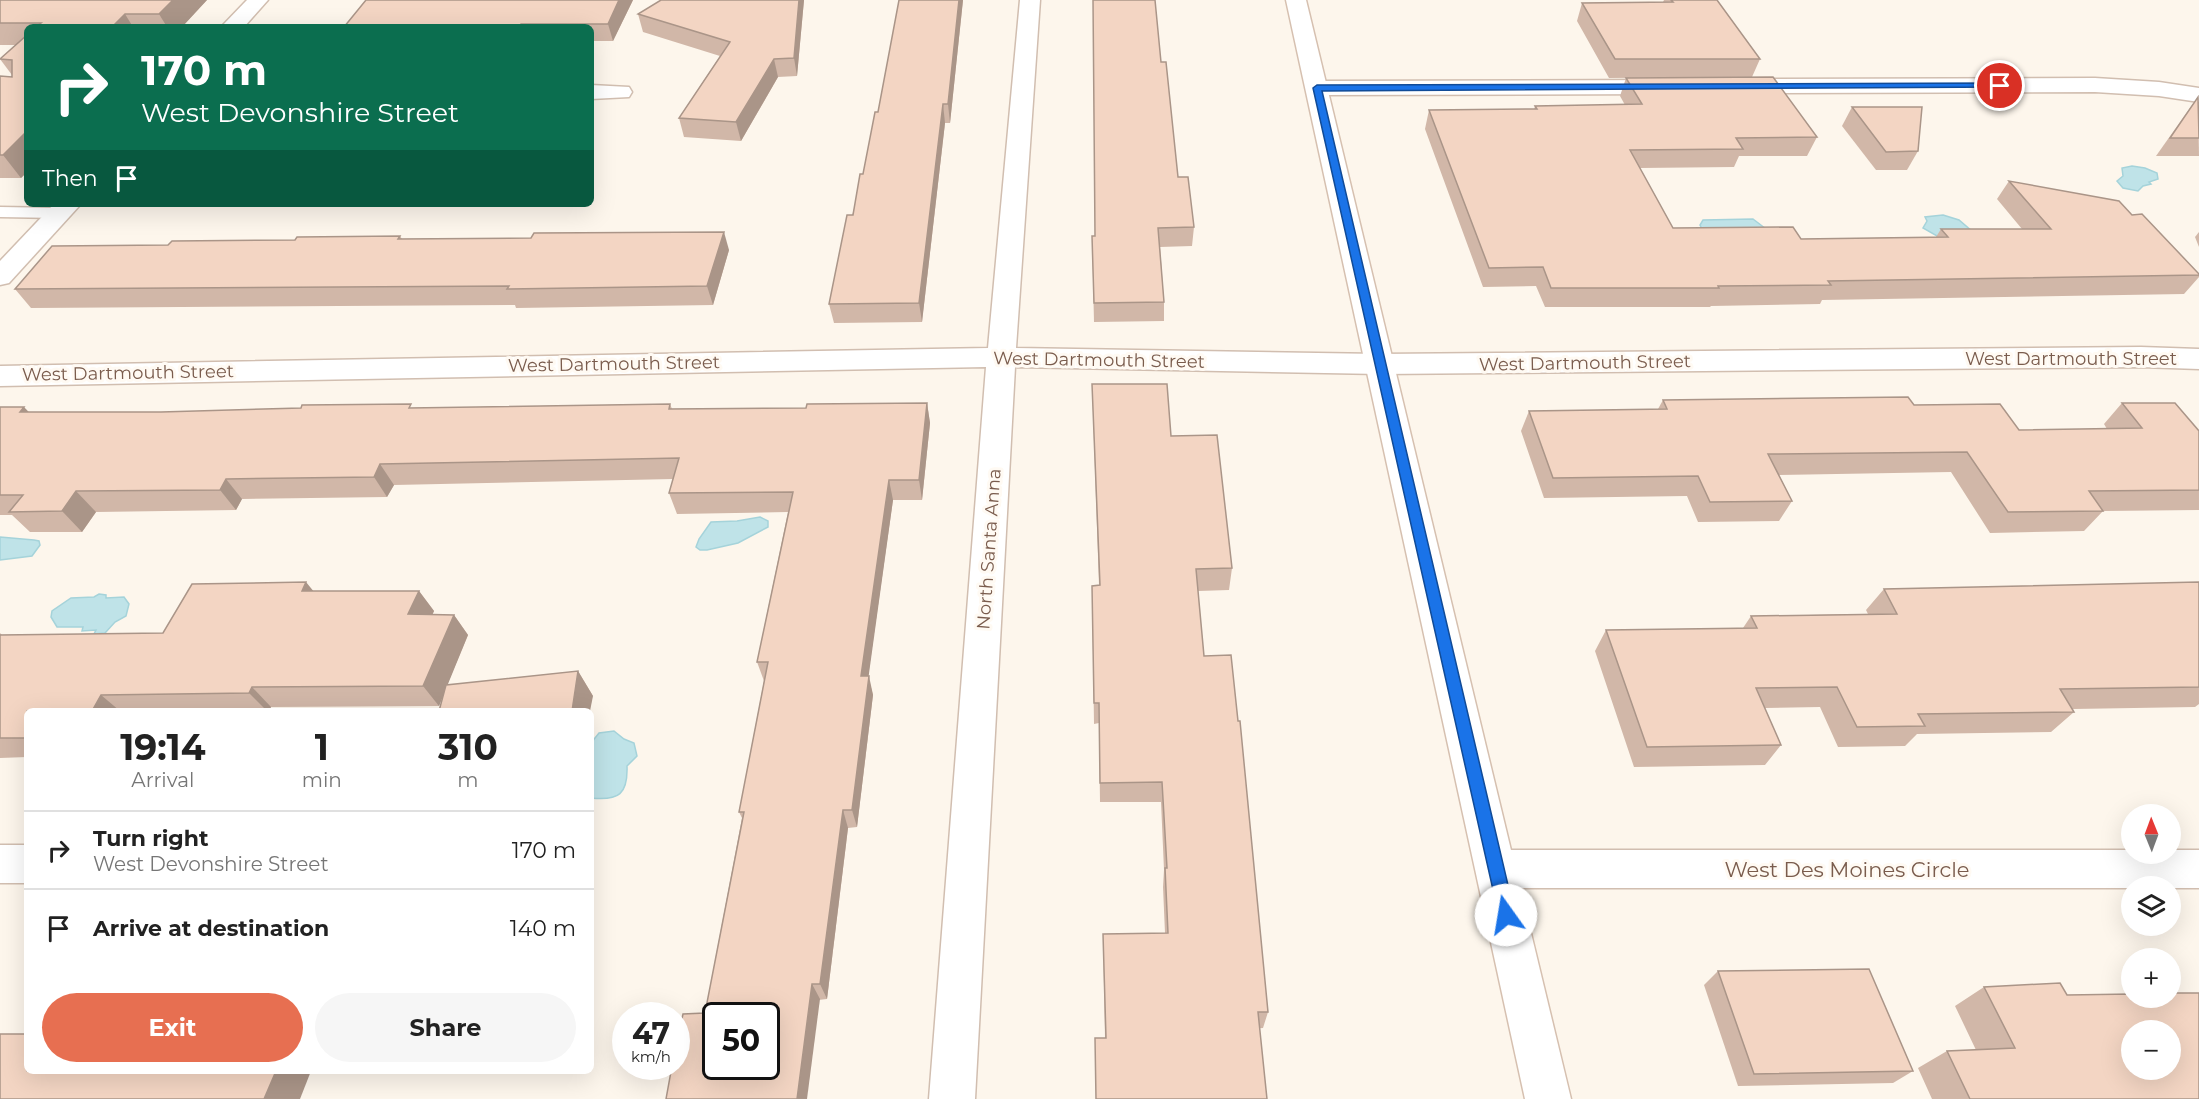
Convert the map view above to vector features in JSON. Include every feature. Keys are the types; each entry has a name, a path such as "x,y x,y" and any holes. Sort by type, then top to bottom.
{"street":[{"path":"235,24 258,0"},
{"name":"North Santa Anna","path":"952,1099 1001,357 1030,0"},
{"path":"1296,0 1548,1099"},
{"path":"1715,87 2096,85 2159,89 2199,95"},
{"path":"1317,88 1691,87"},
{"path":"594,92 621,92"},
{"path":"0,277 63,209"},
{"name":"West Dartmouth Street","path":"0,376 1001,357 1380,364 2141,357 2199,359"},
{"path":"0,864 24,864"},
{"name":"West Des Moines Circle","path":"1496,869 2199,869"}],"lane":[{"path":"0,212 63,209"}],"water":[{"path":"2132,166 2157,173 2158,179 2149,182 2151,184 2143,186 2138,191 2123,188 2117,181 2123,176 2122,168"},
{"path":"1943,215 1959,220 1973,232 1937,236 1923,228 1927,221 1925,217"},
{"path":"1753,219 1766,229 1702,229 1700,225 1703,220"},
{"path":"760,517 768,521 768,527 738,543 707,550 700,550 696,547 711,522"},
{"path":"0,537 39,541 40,545 32,556 0,560"},
{"path":"99,594 106,595 106,598 124,597 129,604 126,616 115,622 105,633 94,634 96,630 82,631 83,627 57,627 51,617 52,611 71,598 94,597"},
{"path":"614,731 634,743 637,756 627,766 626,783 620,794 601,799 594,798 594,739 599,733"}],"building":[{"path":"0,0 173,0 159,14 125,14 115,24 0,23"},
{"path":"366,0 619,0 608,24 346,24"},
{"path":"661,0 799,0 794,58 774,59 736,122 679,118 730,42 638,14"},
{"path":"899,0 959,0 948,104 943,104 919,303 829,304 847,215 853,215 875,112 878,112"},
{"path":"1093,0 1155,0 1161,62 1166,62 1178,177 1188,177 1194,227 1158,228 1164,302 1094,303"},
{"path":"1671,0 1717,0 1760,59 1615,59 1582,3 1673,2"},
{"path":"24,38 24,134 3,155 0,155 0,76 12,77 12,60 0,59"},
{"path":"1773,77 1817,137 1736,138 1743,149 1630,150 1673,228 1793,227 1801,239 1948,237 1941,229 2051,229 2009,181 2119,201 2132,215 2142,214 2199,275 1828,281 1831,285 1718,286 1719,288 1551,288 1543,267 1489,268 1429,110 1537,109 1535,106 1642,104 1626,78"},
{"path":"2198,97 2199,138 2170,138"},
{"path":"1852,107 1922,107 1918,151 1886,152"},
{"path":"724,232 707,286 507,289 509,286 15,289 52,246 168,245 172,241 295,240 297,237 531,238 534,233"},
{"path":"1092,384 1167,384 1171,436 1217,435 1232,568 1196,569 1204,656 1231,655 1238,721 1240,721 1268,1012 1258,1012 1267,1099 1096,1099 1095,1038 1106,1038 1103,934 1168,933 1162,782 1100,783 1099,703 1094,703 1092,586 1100,585"},
{"path":"1908,397 1914,405 2000,404 2019,430 2142,428 2122,403 2175,403 2199,431 2199,490 2089,491 2103,511 2008,512 1967,452 1768,454 1792,501 1710,502 1698,476 1553,478 1529,411 1667,409 1663,400"},
{"path":"927,403 919,480 889,480 861,676 869,676 852,810 843,810 820,984 812,984 797,1099 666,1099 669,1080 690,1080 690,1014 702,1013 702,1080 780,1080 780,1002 707,1002 744,812 739,812 768,662 757,662 793,492 669,493 679,458 380,464 374,477 226,479 220,490 76,491 62,511 9,512 23,495 0,495 0,407 24,407 20,412 161,412 301,408 302,405 411,404 409,408 670,404 669,409 806,408 807,404"},
{"path":"306,582 302,591 419,591 408,614 454,615 423,686 252,687 249,693 101,695 94,708 24,708 24,738 0,738 0,635 163,633 192,584"},
{"path":"2199,582 2199,687 2060,689 2074,712 1918,714 1925,726 1857,727 1837,687 1756,688 1781,745 1647,747 1606,630 1757,628 1751,616 1897,614 1884,589"},
{"path":"578,671 572,708 440,708 446,685"},
{"path":"1869,969 1913,1071 1754,1074 1718,971"},
{"path":"2060,983 2067,995 2121,994 2121,1008 2181,1008 2181,993 2199,993 2199,1099 1970,1099 1947,1051 2015,1048 1984,987"},
{"path":"0,1034 24,1034 24,1074 275,1074 264,1099 0,1099"}],"route":[{"path":"1506,915 1317,88 2000,86"}]}
